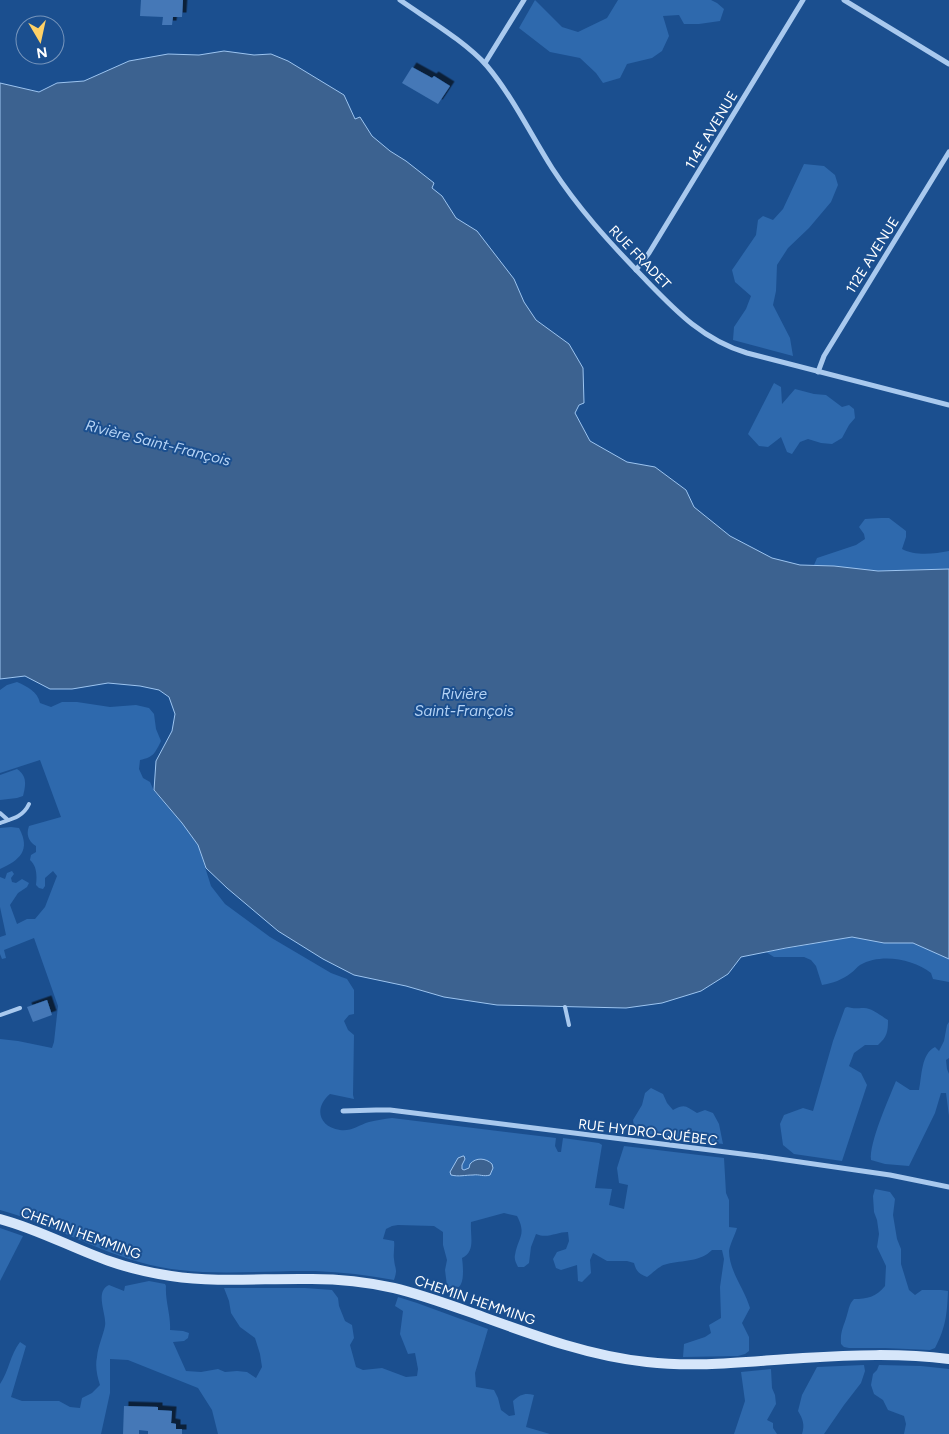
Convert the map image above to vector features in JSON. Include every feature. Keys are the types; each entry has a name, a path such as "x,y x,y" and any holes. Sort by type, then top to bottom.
{"street":[{"name":"RUE FRADET","path":"400,0 453,37 484,63 498,80 550,166 600,233 695,328 713,339 747,354 949,405"},
{"path":"484,63 524,0"},
{"name":"114E AVENUE","path":"636,270 649,253 802,0"},
{"path":"844,0 949,64"},
{"name":"112E AVENUE","path":"818,372 824,356 949,152"},
{"name":"RUE HYDRO-QUÉBEC","path":"342,1111 390,1110 758,1156 890,1175 949,1187"},
{"name":"CHEMIN HEMMING","path":"0,1219 33,1229 110,1261 155,1274 206,1279 316,1278 349,1280 378,1285 425,1296 568,1346 631,1360 672,1365 850,1356 918,1356 949,1360"}],"lane":[{"path":"0,824 20,816 29,804"},
{"path":"0,814 8,820"},
{"path":"565,1007 568,1025"},
{"path":"0,1015 20,1008"}],"shaded area":[{"path":"535,0 562,27 578,32 607,18 618,0 711,0 724,9 720,21 699,24 684,24 679,15 663,16 669,36 662,51 652,58 627,64 620,78 603,83 596,73 580,58 550,52 519,28"},
{"path":"804,164 824,166 835,175 838,185 831,202 809,228 788,248 777,265 776,291 773,305 790,338 793,356 733,340 734,327 746,309 751,296 735,282 732,270 756,235 758,220 763,216 773,220 783,209"},
{"path":"774,383 781,387 782,404 795,389 826,395 842,407 849,405 854,409 855,418 842,438 832,444 808,439 800,442 792,454 787,452 781,437 768,447 759,446 748,434"},
{"path":"889,518 906,531 902,549 919,554 949,551 949,569 878,571 814,565 817,558 856,545 865,539 859,527 865,519"},
{"path":"17,682 25,686 34,692 40,703 51,707 62,702 77,702 110,707 136,705 149,708 154,714 156,729 161,741 154,754 140,760 139,769 143,778 150,782 154,791 198,845 211,886 225,904 270,937 331,973 347,979 354,990 354,1014 349,1015 344,1021 348,1030 354,1035 354,1099 330,1094 325,1099 320,1110 323,1121 327,1125 340,1130 347,1130 369,1122 392,1118 556,1138 555,1146 558,1152 561,1152 563,1138 599,1143 602,1145 595,1188 612,1189 609,1205 624,1209 628,1185 619,1183 617,1168 624,1146 724,1158 726,1193 729,1200 729,1227 737,1228 729,1251 734,1273 750,1308 742,1323 749,1337 749,1351 738,1356 683,1357 684,1344 711,1333 709,1325 721,1318 720,1287 724,1259 722,1250 712,1250 697,1259 664,1265 647,1277 638,1272 634,1263 607,1261 593,1253 590,1260 591,1273 582,1282 578,1281 577,1265 561,1270 556,1268 553,1259 557,1252 566,1249 569,1241 568,1232 548,1236 536,1234 531,1247 529,1263 524,1267 518,1267 515,1256 522,1232 520,1222 517,1216 504,1213 471,1222 471,1247 469,1252 462,1258 462,1281 458,1288 450,1291 447,1286 445,1270 447,1260 443,1245 443,1232 434,1226 398,1225 386,1229 383,1239 394,1241 396,1271 394,1280 325,1271 199,1272 160,1267 119,1256 20,1216 0,1210 0,1039 52,1048 58,1006 34,938 4,950 6,958 2,959 0,954 0,937 6,935 0,907 0,877 5,879 7,873 12,871 14,874 11,878 12,882 16,883 22,879 29,883 27,887 18,893 10,905 17,924 27,919 35,919 45,907 57,876 53,871 45,878 43,889 36,885 35,868 30,860 31,855 36,852 36,846 29,840 28,829 29,826 61,817 40,760 0,773 0,690 7,685","holes":["464,1156 462,1165 464,1170 469,1168 470,1164 486,1176 451,1175"]},
{"path":"17,769 23,774 25,781 23,796 0,800 0,775"},
{"path":"0,828 19,828 24,848 18,858 0,869"},
{"path":"852,937 884,943 913,943 949,959 949,982 933,979 931,973 924,968 906,961 877,959 860,965 841,979 822,985 816,966 811,960 804,957 774,957 766,952"},
{"path":"847,1007 870,1009 888,1020 888,1024 886,1034 881,1042 878,1045 865,1045 854,1053 849,1066 861,1073 867,1085 842,1161 794,1154 783,1145 780,1124 784,1115 803,1108 813,1111 833,1041"},
{"path":"949,1022 949,1058 946,1060 949,1074 949,1116 946,1093 941,1093 935,1113 909,1166 885,1164 871,1160 876,1132 896,1081 910,1090 919,1090 927,1055 935,1047 939,1051"},
{"path":"651,1088 663,1094 673,1110 683,1106 697,1113 705,1110 713,1113 719,1124 723,1144 635,1132 633,1120 642,1105 645,1093"},
{"path":"875,1189 890,1192 895,1199 893,1215 897,1239 901,1249 901,1264 909,1290 915,1295 922,1290 948,1291 944,1327 935,1348 930,1350 849,1348 841,1344 841,1336 852,1301 854,1299 871,1297 885,1286 886,1266 877,1247 879,1234 874,1212 873,1196"},
{"path":"0,1228 23,1236 0,1281"},
{"path":"149,1281 165,1284 166,1286 170,1330 189,1333 188,1338 184,1341 173,1342 186,1371 201,1372 218,1369 225,1372 247,1372 256,1378 262,1367 255,1338 240,1327 231,1313 224,1288 332,1290 338,1298 345,1321 352,1325 354,1338 350,1345 356,1367 363,1370 382,1368 406,1377 417,1376 418,1369 415,1353 408,1354 400,1334 403,1311 395,1306 398,1297 488,1329 475,1373 476,1387 494,1390 501,1410 509,1416 515,1415 513,1401 523,1395 534,1395 526,1427 550,1434 218,1434 212,1410 198,1388 128,1360 110,1359 110,1393 101,1434 0,1434 0,1384 20,1342 26,1346 11,1397 22,1401 59,1401 70,1407 80,1408 82,1398 92,1393 100,1385 96,1364 98,1349 105,1326 102,1293 109,1285 124,1291 125,1286"},
{"path":"864,1365 865,1371 861,1383 824,1434 802,1434 803,1422 798,1411 802,1395 817,1367"},
{"path":"879,1365 949,1369 949,1434 904,1434 906,1424 904,1416 888,1410 883,1400 874,1394 871,1385 873,1374"},
{"path":"771,1369 772,1388 776,1404 767,1420 773,1423 773,1428 777,1434 734,1434 745,1401 741,1372"}],"water":[{"name":"Rivière Saint-François","path":"224,51 254,55 271,54 288,61 344,95 355,119 360,117 372,136 434,183 432,188 442,196 456,218 477,231 514,279 524,302 536,320 569,344 583,368 584,403 579,405 575,413 590,441 627,462 655,467 686,490 694,507 730,536 772,558 800,565 834,566 878,571 949,569 949,959 913,943 884,943 852,937 741,957 728,974 701,991 662,1003 626,1008 497,1005 444,997 406,986 354,975 323,959 278,931 227,888 206,868 198,845 154,790 156,761 172,731 175,714 169,697 159,690 140,686 108,683 72,689 50,689 25,676 0,679 0,83 39,92 57,83 84,81 129,61 168,54 199,55"},
{"path":"464,1156 462,1169 469,1168 470,1164 475,1160 484,1160 492,1164 493,1168 490,1175 451,1175 450,1172 458,1158"}],"building":[{"path":"141,0 183,0 182,17 173,17 172,25 162,25 163,17 140,16"},
{"path":"412,67 432,78 434,76 450,86 438,104 402,83"},
{"path":"47,1000 52,1015 33,1022 27,1007"},
{"path":"124,1406 158,1407 158,1410 172,1411 171,1423 176,1424 176,1429 182,1429 182,1434 148,1434 148,1431 139,1430 139,1434 123,1434"}]}
